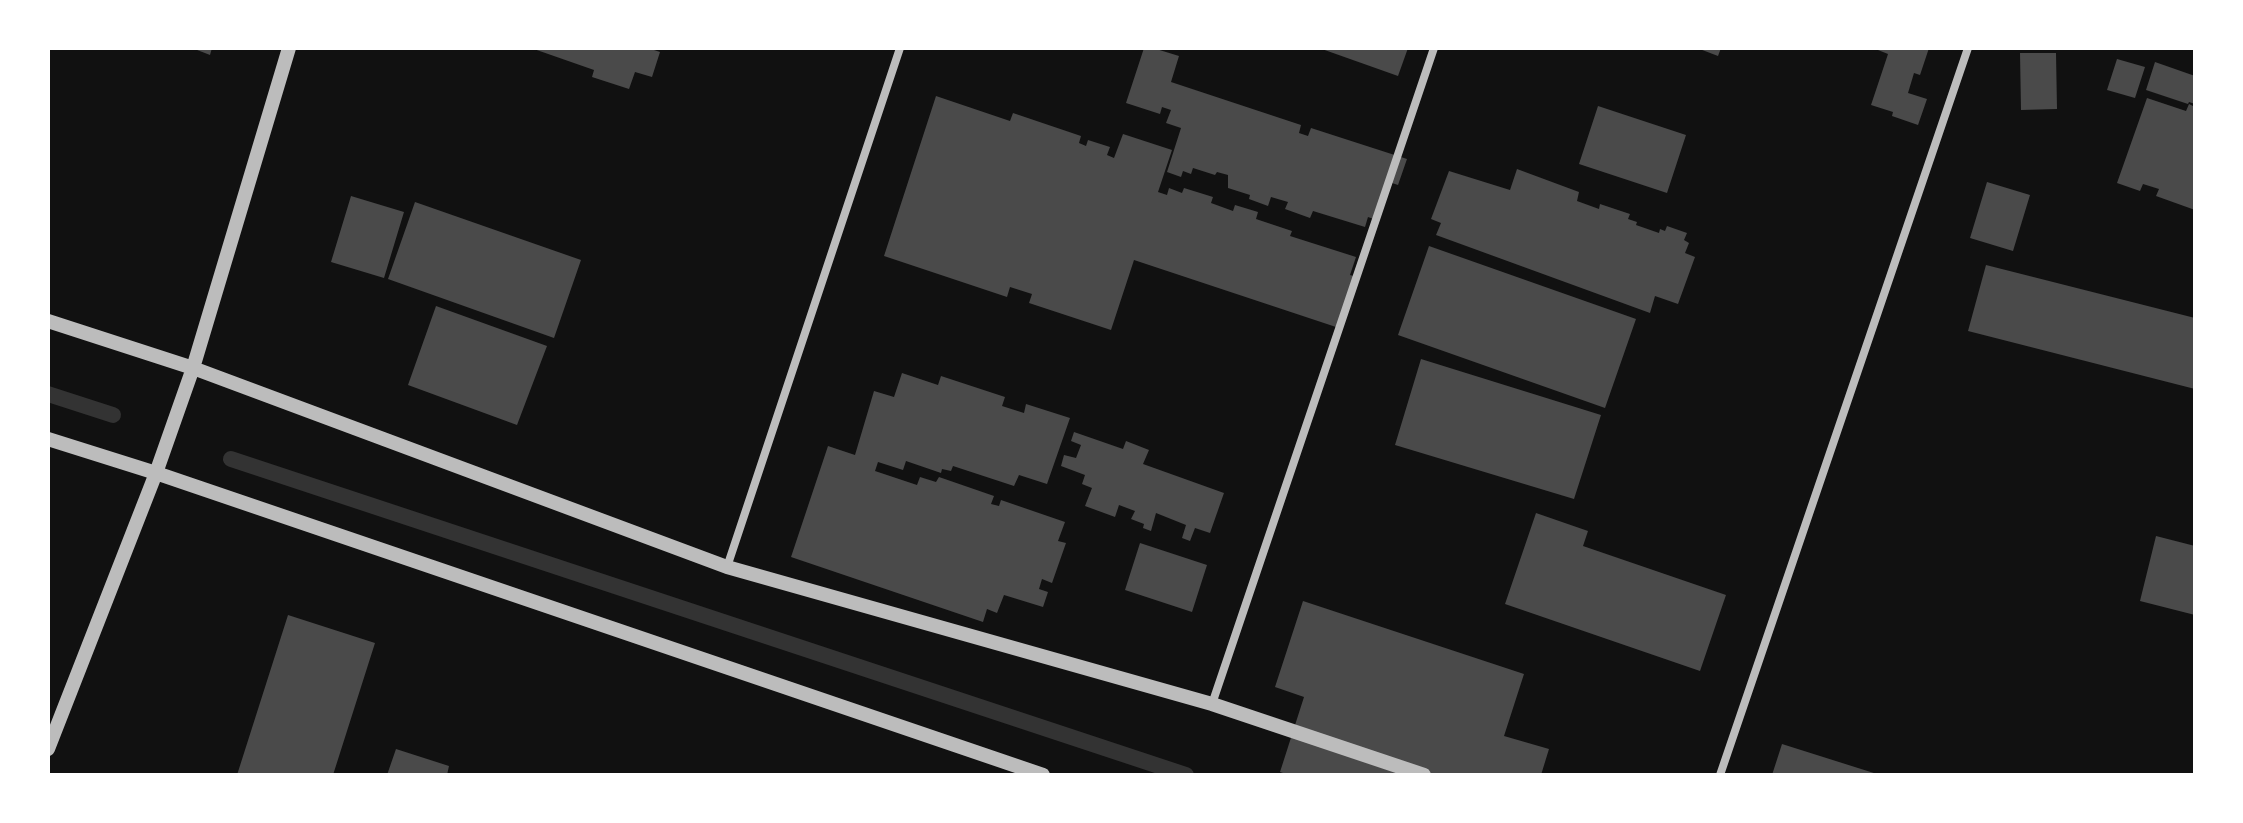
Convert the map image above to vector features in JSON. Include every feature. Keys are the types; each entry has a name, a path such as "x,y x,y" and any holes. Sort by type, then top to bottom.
{"street":[{"path":"48,749 156,473 193,368 289,48"},
{"path":"727,567 900,48"},
{"path":"1212,704 1434,48"},
{"path":"1720,775 1968,48"},
{"path":"48,321 193,368 727,567 1212,704 1424,775"},
{"path":"48,439 1043,775"}],"building":[{"path":"192,48 212,48 210,55"},
{"path":"531,48 648,48 660,52 652,77 635,72 629,89 592,77 594,70"},
{"path":"1144,48 1179,56 1171,82 1301,125 1299,133 1308,136 1311,128 1407,159 1398,185 1392,183 1379,221 1368,217 1365,227 1313,211 1310,218 1285,209 1288,202 1271,197 1268,206 1249,199 1250,195 1228,188 1228,175 1217,172 1215,175 1193,168 1191,174 1183,171 1181,177 1167,172 1181,128 1166,123 1171,110 1162,107 1160,114 1126,103"},
{"path":"1319,48 1408,48 1398,76"},
{"path":"1697,48 1721,48 1718,56"},
{"path":"1873,48 1929,48 1920,75 1914,73 1908,93 1927,99 1918,125 1871,105 1888,54"},
{"path":"2020,53 2056,53 2057,109 2021,110"},
{"path":"2117,59 2145,67 2135,98 2107,90"},
{"path":"2155,62 2195,76 2195,104 2146,90"},
{"path":"936,96 1010,121 1013,113 1081,136 1079,143 1086,146 1088,140 1110,147 1107,155 1114,158 1123,134 1172,150 1158,192 1167,195 1169,188 1182,193 1184,188 1213,197 1211,203 1233,211 1235,205 1258,212 1256,219 1292,231 1290,236 1356,257 1350,275 1357,277 1339,328 1134,260 1111,330 1029,303 1032,294 1010,287 1007,297 884,256"},
{"path":"2147,98 2186,111 2189,104 2195,107 2195,210 2156,196 2159,189 2143,184 2140,191 2117,183"},
{"path":"1598,106 1686,135 1667,193 1579,164"},
{"path":"1517,169 1579,192 1577,201 1599,209 1600,204 1630,214 1628,219 1637,222 1636,225 1659,233 1660,229 1665,231 1667,226 1687,233 1684,240 1689,243 1685,253 1695,257 1678,304 1655,296 1650,313 1436,235 1441,223 1431,219 1449,171 1510,190"},
{"path":"1987,182 2030,195 2013,251 1970,238"},
{"path":"351,196 404,212 384,278 331,262"},
{"path":"415,202 581,260 554,338 388,279"},
{"path":"1429,246 1636,319 1605,408 1398,335"},
{"path":"1986,265 2195,318 2195,389 1968,331"},
{"path":"436,306 547,346 517,425 408,385"},
{"path":"1421,359 1601,415 1574,499 1395,445"},
{"path":"902,373 938,385 941,376 1005,397 1002,406 1024,413 1026,404 1070,418 1047,484 1019,475 1014,486 953,466 951,471 942,469 941,473 906,461 903,470 878,462 875,471 917,485 920,477 936,482 939,477 994,496 991,504 999,506 1001,500 1065,522 1058,541 1066,543 1052,583 1042,579 1039,589 1048,592 1043,607 1004,595 997,613 987,609 983,622 791,557 828,446 855,455 874,391 894,397"},
{"path":"1074,432 1123,449 1126,441 1149,450 1143,464 1224,493 1210,533 1195,528 1190,541 1182,538 1186,525 1156,513 1151,531 1143,528 1144,524 1131,519 1135,511 1119,505 1115,517 1085,506 1092,488 1082,484 1085,475 1061,466 1064,455 1076,458 1081,445 1071,441"},
{"path":"1536,513 1588,531 1583,546 1726,595 1700,671 1505,604"},
{"path":"2156,536 2195,546 2195,615 2140,601"},
{"path":"1140,543 1207,565 1192,612 1125,590"},
{"path":"1303,601 1524,674 1504,736 1549,749 1541,775 1289,775 1280,772 1304,697 1275,687"},
{"path":"288,615 375,643 333,775 237,775"},
{"path":"1782,744 1877,774 1877,775 1772,775"},
{"path":"396,749 449,766 447,775 387,775"}],"waterway":[{"path":"48,394 113,415"},
{"path":"231,459 1186,775"}]}
